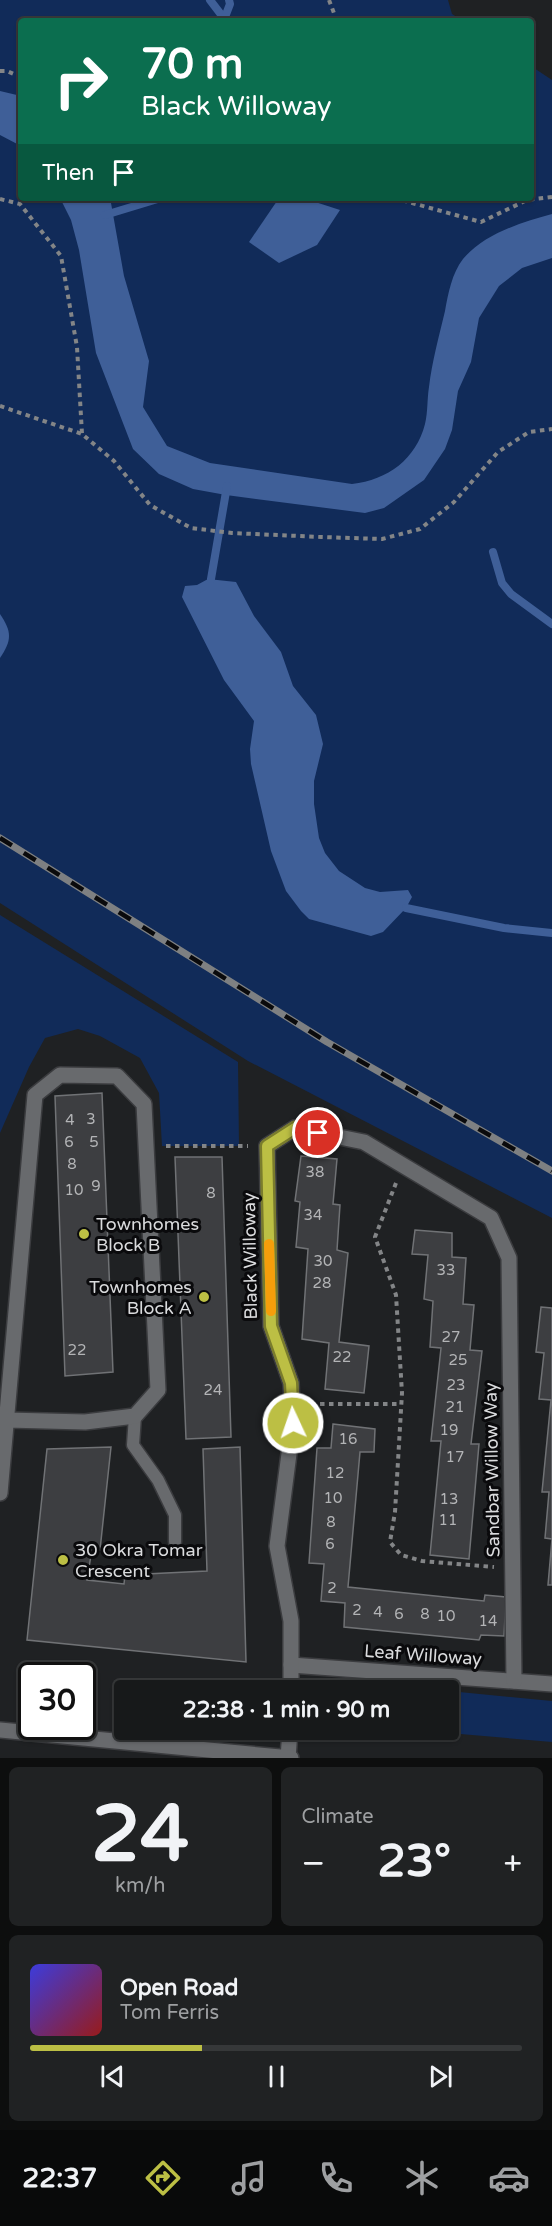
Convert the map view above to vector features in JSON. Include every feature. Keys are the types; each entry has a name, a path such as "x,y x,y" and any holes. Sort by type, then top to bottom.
{"street":[{"path":"0,1493 35,1095 60,1075 117,1076 144,1104 158,1390 135,1416 85,1422 7,1420"},
{"path":"267,1146 295,1128 363,1142 403,1166"},
{"name":"Black Willoway","path":"267,1146 271,1326 291,1383 293,1423 277,1546 291,1621 291,1680"},
{"name":"Sandbar Willow Way","path":"403,1166 491,1218 509,1258 514,1681"},
{"name":"Leaf Willoway","path":"291,1665 552,1684"},
{"path":"0,1730 289,1758 290,1740"}],"lane":[{"path":"135,1416 134,1445 158,1480 175,1515 175,1542"}],"path":[{"path":"329,0 336,18"},
{"path":"0,70 7,70 18,76"},
{"path":"534,199 552,197"},
{"path":"0,199 21,204 61,256 77,347 82,434"},
{"path":"409,201 481,222 525,201"},
{"path":"0,406 82,434 114,461 150,505 191,528 232,533 382,539 420,529 454,502 498,452 529,432 552,429"},
{"path":"147,1146 267,1146"},
{"path":"403,1166 375,1237 396,1295 402,1393 395,1512 390,1542 401,1555 422,1561 513,1569"},
{"path":"292,1404 401,1404"}],"shaded area":[{"path":"0,0 448,0 452,14 458,18 18,18 18,201 534,201 534,68 552,80 552,1218 248,1061 0,903"},
{"path":"0,91 18,95 18,144 0,135"},
{"path":"62,201 109,201 111,203 124,276 149,361 143,407 167,446 210,463 352,484 377,478 399,466 415,448 421,436 426,419 432,368 449,291 453,277 463,259 492,236 516,225 552,214 552,258 522,268 499,286 479,318 471,362 458,391 452,430 445,449 424,480 384,508 365,513 193,489 159,474 133,449 96,353 79,250 71,220"},
{"path":"277,201 312,201 340,210 317,245 279,263 249,242"},
{"path":"208,579 236,582 254,616 281,652 293,686 316,715 323,744 314,781 314,804 319,838 325,853 339,871 365,888 380,892 408,890 412,897 406,908 383,932 371,936 309,919 286,891 271,851 251,764 250,749 254,721 224,680 182,597 185,586 197,585"},
{"path":"0,614 7,626 9,636 7,646 0,658"},
{"path":"0,915 238,1062 239,1146 162,1146 159,1093 140,1058 100,1036 78,1029 45,1038 29,1067 0,1133"},
{"path":"459,1692 552,1701 552,1742 459,1734"}],"building":[{"name":"Townhomes Block B","path":"102,1093 113,1372 65,1376 55,1096"},
{"path":"301,1156 337,1159 333,1204 340,1205 337,1250 348,1253 339,1342 369,1346 364,1393 325,1389 329,1343 302,1339 308,1249 296,1247 300,1202 295,1201"},
{"name":"Townhomes Block A","path":"175,1157 222,1157 231,1437 186,1439"},
{"path":"415,1230 452,1233 452,1257 466,1258 463,1304 474,1305 470,1350 482,1351 471,1444 479,1444 469,1559 430,1555 441,1441 431,1441 441,1348 430,1347 433,1301 424,1299 428,1255 412,1254"},
{"path":"541,1307 552,1308 552,1539 545,1538 549,1492 542,1492 551,1400 539,1399 544,1353 536,1352"},
{"path":"333,1424 375,1429 374,1452 360,1452 348,1587 484,1601 485,1595 506,1597 504,1636 481,1635 479,1640 344,1627 345,1603 321,1601 324,1564 309,1563 317,1448 331,1448"},
{"name":"30 Okra Tomar Crescent","path":"111,1447 100,1550 92,1549 87,1580 124,1584 125,1575 207,1571 203,1449 240,1447 246,1662 27,1640 47,1449"},
{"path":"552,1539 552,1585 548,1585"}],"waterway":[{"path":"210,0 224,18"},
{"path":"225,17 230,4 229,0"},
{"path":"105,215 151,201"},
{"path":"211,579 227,486"},
{"path":"493,552 502,583 511,594 552,624"},
{"path":"406,908 504,928 552,933"}],"railway":[{"path":"0,838 327,1042 552,1171"}],"slow traffic":[{"path":"269,1244 271,1311"}],"place":[{"name":"Townhomes Block B","path":"84,1234"},
{"name":"Townhomes Block A","path":"204,1297"},
{"name":"30 Okra Tomar Crescent","path":"63,1560"}],"route":[{"path":"293,1423 291,1383 271,1326 267,1146 295,1128 318,1133"}]}
